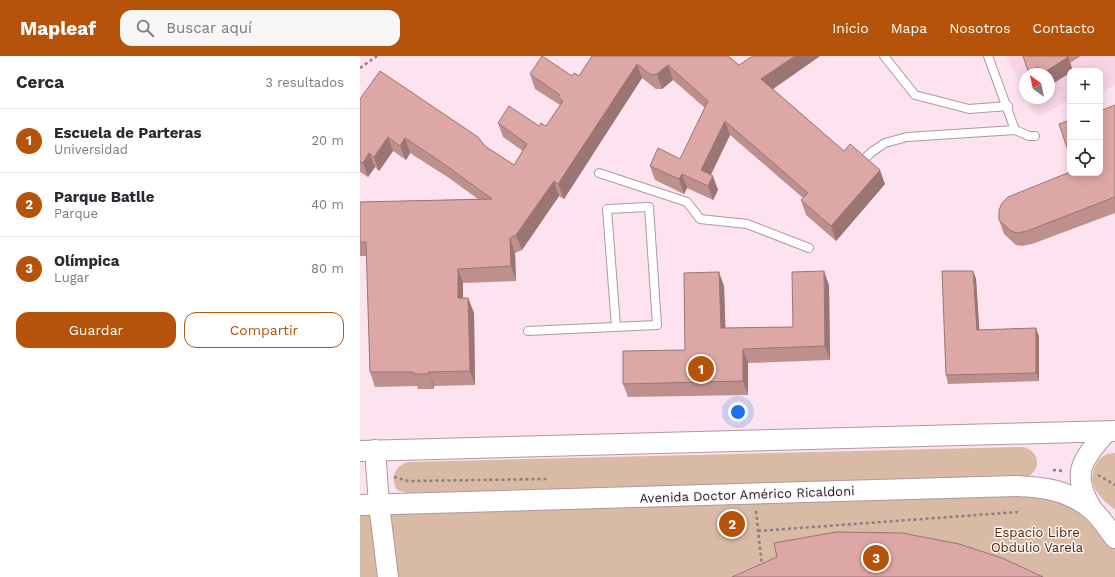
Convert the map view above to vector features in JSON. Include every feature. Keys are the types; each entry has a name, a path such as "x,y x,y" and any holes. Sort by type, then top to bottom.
{"street":[{"path":"388,577 369,504 367,451 1110,431"},
{"path":"1110,431 1090,452 1081,469 1080,485 1092,510 1115,521"},
{"name":"Avenida Doctor Américo Ricaldoni","path":"369,504 1016,486 1044,487 1071,496 1092,510 1115,538"}],"lane":[{"path":"884,56 915,95 969,109 1008,106"},
{"path":"988,56 1008,106 1015,130"},
{"path":"864,159 885,143 907,137 1015,130 1029,136 1035,136"},
{"path":"599,172 687,202 700,219 747,224 809,248"},
{"path":"528,331 616,327 657,325 648,207 607,209 616,327"}],"path":[{"path":"360,68 377,56"},
{"path":"753,494 763,569"},
{"path":"758,531 1018,512"}],"shaded area":[{"path":"1006,56 1115,56 1115,85 1105,90 1103,86 1103,68 1067,68 1067,102 1039,116 1033,113 1029,104 1055,104 1055,68 1019,68 1019,82"}],"green space":[{"path":"1023,447 1029,449 1033,453 1037,462 1034,471 1024,478 407,493 397,490 394,481 395,473 399,467 408,462"},
{"path":"1115,453 1115,510 1099,495 1093,484 1092,477 1093,471 1100,458 1107,454"},
{"name":"Espacio Libre Obdulio Varela","path":"1044,487 1115,538 1115,577 360,577 360,505"}],"building":[{"path":"542,56 572,76 574,73 579,76 592,56 728,56 739,65 753,56 795,56 761,79 844,151 850,144 880,170 831,226 801,200 808,193 725,121 701,170 713,176 708,186 682,174 679,179 650,166 658,148 680,159 708,101 668,65 657,74 651,75 637,64 558,184 554,181 516,235 510,238 511,266 458,269 458,298 468,298 470,371 428,372 429,374 413,374 413,372 370,372 366,242 360,242 360,202 492,199 405,138 400,146 388,137 374,157 369,153 363,163 360,161 360,99 380,71 478,137 485,146 514,165 527,144 498,123 509,106 539,126 541,123 546,126 563,101 558,97 560,95 530,74"},
{"path":"1023,56 1068,56 1051,68 1027,68"},
{"path":"1115,105 1115,197 1027,231 1017,233 1011,231 999,220 999,210 1002,203 1008,197 1067,173 1067,176 1103,176 1103,110"},
{"path":"1067,121 1067,147 1059,124"},
{"path":"824,271 825,346 743,349 743,381 623,384 623,351 685,350 684,273 719,272 721,328 793,327 792,272"},
{"path":"942,271 973,271 977,330 1036,328 1036,373 946,375"},
{"path":"836,532 902,533 959,544 1002,558 1043,577 732,577 777,557 774,543"}],"place":[{"name":"Escuela de Parteras","path":"701,369"},
{"name":"Parque Batlle","path":"732,524"},
{"name":"Olímpica","path":"876,558"}]}
